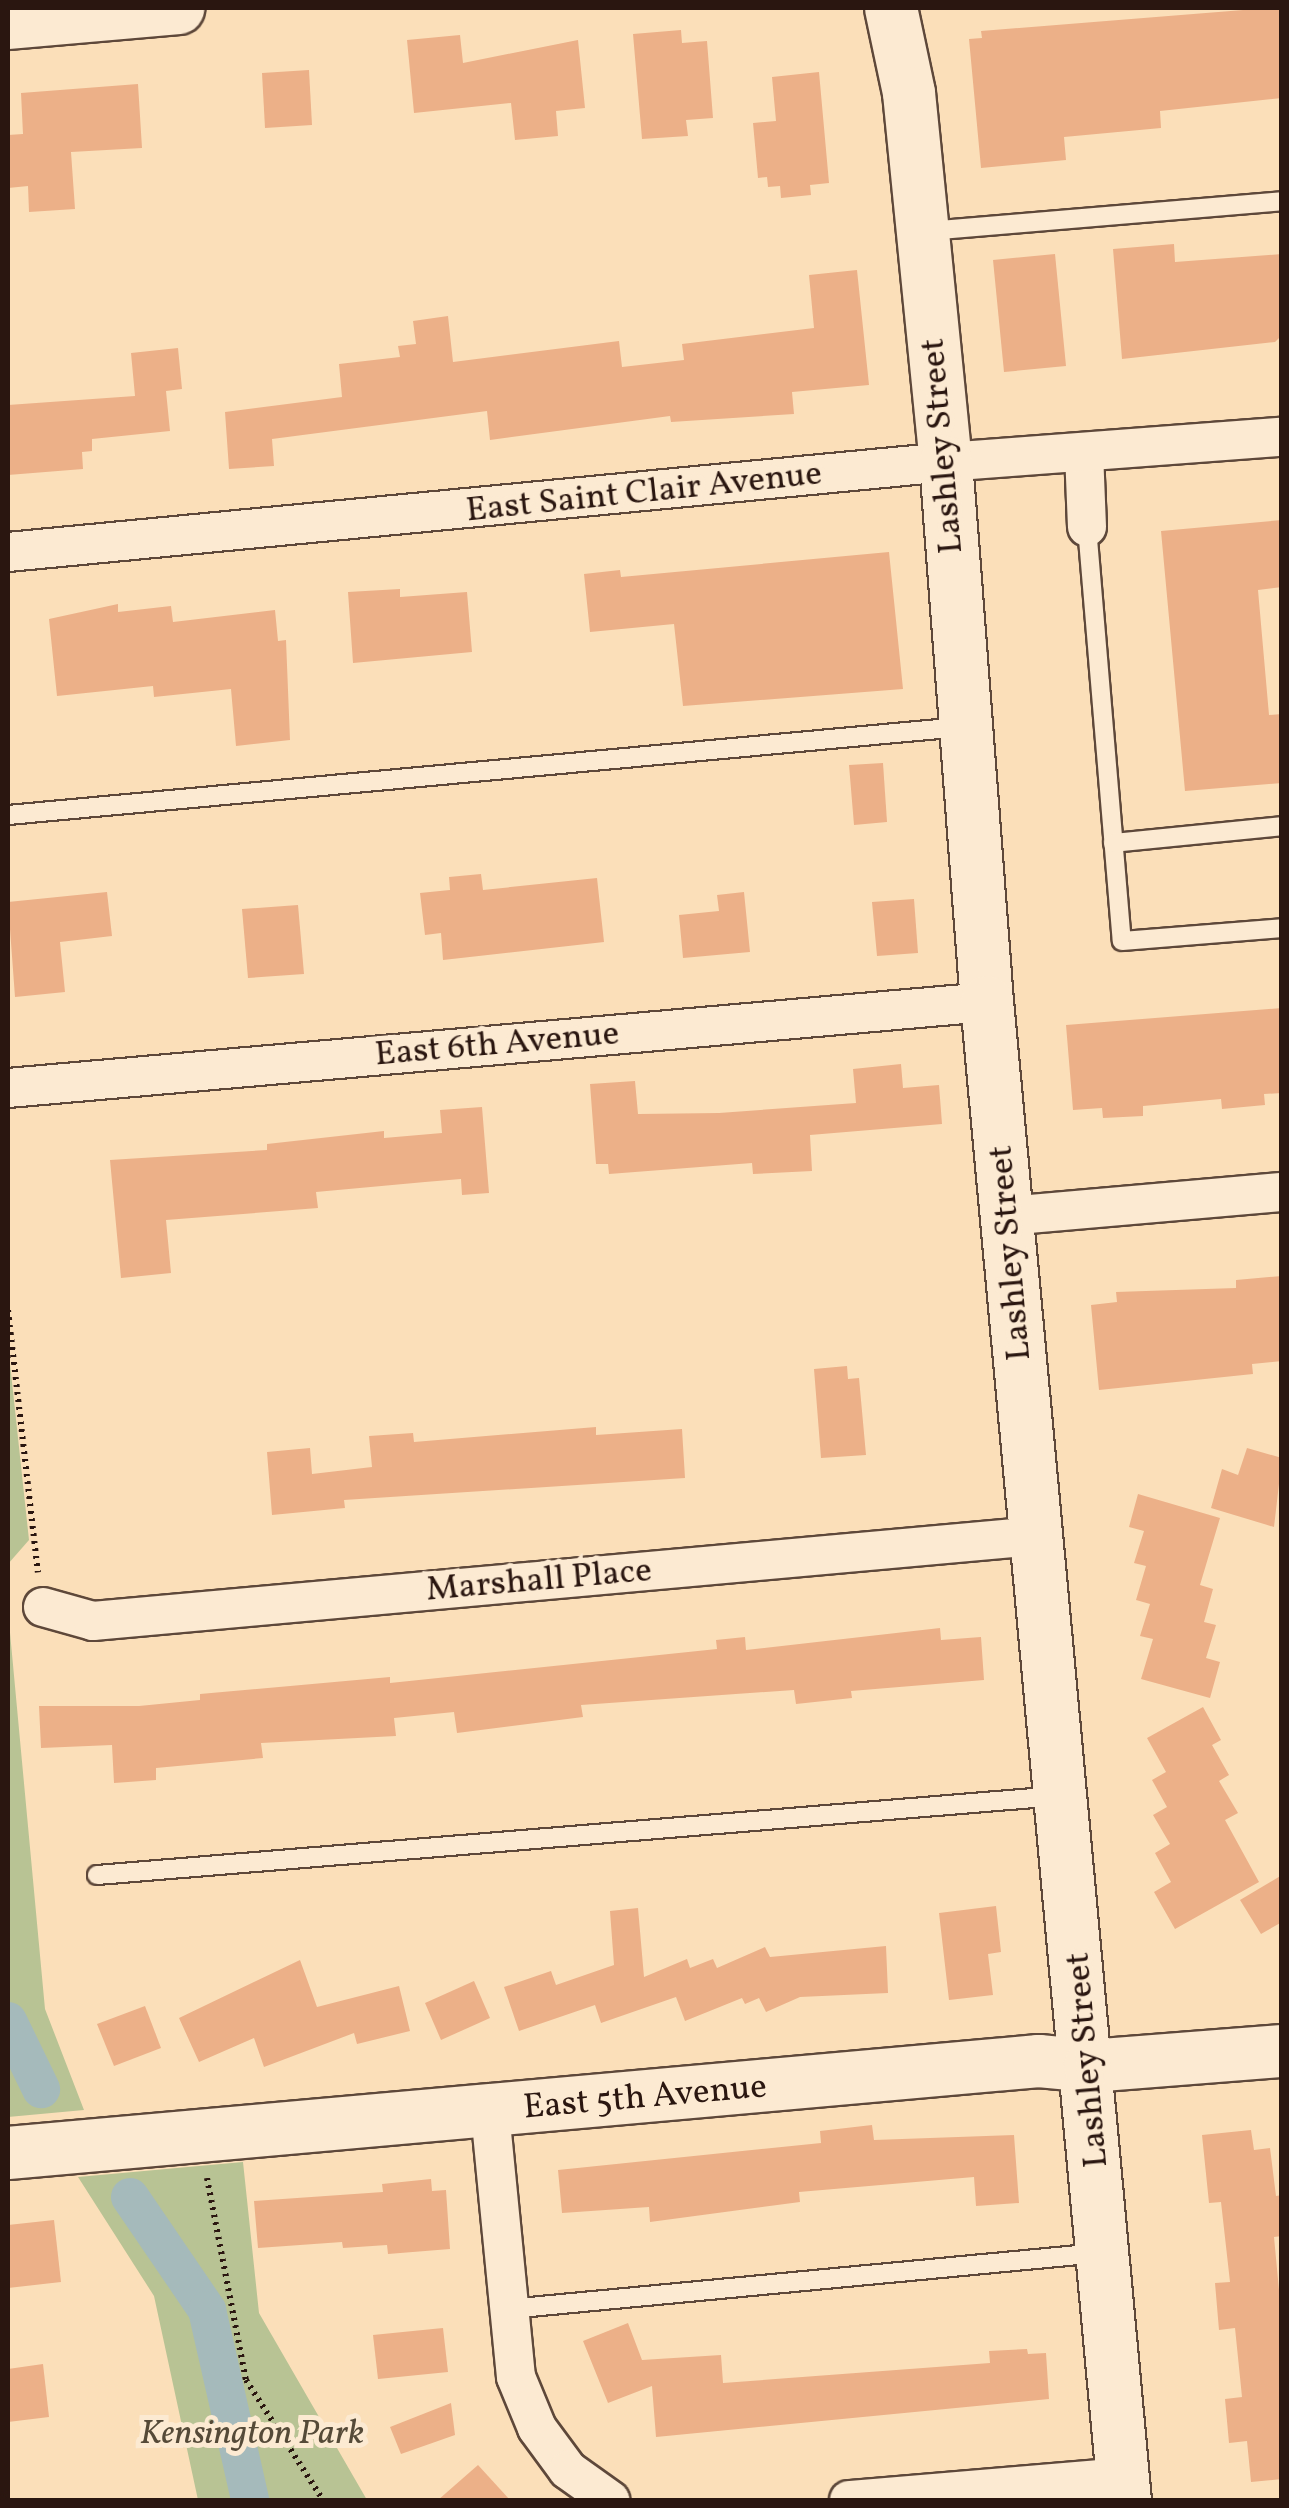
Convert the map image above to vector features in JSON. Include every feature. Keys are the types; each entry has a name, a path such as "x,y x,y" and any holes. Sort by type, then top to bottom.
{"main road":[{"path":"8,22 178,8"},
{"name":"Lashley Street","path":"891,8 909,93 946,462 987,1002 1090,2066 1124,2489"},
{"name":"East 5th Avenue","path":"8,2153 1039,2061 1090,2066 1282,2051"}],"street":[{"name":"East Saint Clair Avenue","path":"8,552 946,462 1282,437"},
{"path":"1084,452 1087,527"},
{"name":"East 6th Avenue","path":"8,1088 987,1002"},
{"path":"1008,1216 1282,1192"},
{"name":"Marshall Place","path":"43,1607 93,1621 1037,1536"},
{"path":"490,2112 516,2378 536,2428 568,2470 610,2500"},
{"path":"849,2500 1124,2489"}],"lane":[{"path":"923,231 1282,201"},
{"path":"1087,527 1122,941 1282,928"},
{"path":"8,815 966,727"},
{"path":"1113,843 1282,826"},
{"path":"98,1875 1063,1796"},
{"path":"509,2309 1105,2252"}],"path":[{"path":"8,1310 43,1607"},
{"path":"199,2137 246,2380 324,2500"}],"green space":[{"path":"8,1345 29,1540 8,1564"},
{"path":"8,1611 45,2009 84,2110 8,2117"},
{"name":"Kensington Park","path":"243,2162 259,2313 367,2500 198,2500 154,2296 78,2177"}],"building":[{"path":"1282,10 1282,98 1160,111 1161,128 1064,137 1066,160 981,168 969,39 982,38 981,31"},
{"path":"681,30 682,43 707,41 713,118 686,120 688,136 642,139 633,34"},
{"path":"460,35 463,63 578,40 585,108 556,111 558,136 515,140 511,103 414,113 407,40"},
{"path":"309,70 312,125 265,128 262,73"},
{"path":"819,72 829,183 810,185 811,195 781,198 780,186 768,187 767,177 758,178 753,123 776,121 772,77"},
{"path":"138,84 142,148 71,152 75,209 29,212 28,186 8,188 8,135 23,134 21,93"},
{"path":"1174,244 1175,262 1282,254 1282,335 1275,342 1122,359 1113,249"},
{"path":"1055,254 1066,366 1004,372 993,260"},
{"path":"857,270 869,385 792,392 794,414 671,422 670,416 490,440 487,411 272,439 274,466 229,469 225,412 342,397 339,364 400,357 398,346 416,344 413,321 448,316 453,362 619,341 622,367 684,360 682,344 814,328 809,275"},
{"path":"178,348 182,389 166,391 170,431 92,439 92,451 82,452 83,469 8,475 8,405 135,396 131,353"},
{"path":"1282,520 1282,587 1258,590 1269,715 1282,714 1282,783 1185,791 1161,531"},
{"path":"889,552 903,689 683,706 674,624 590,632 584,574 620,570 621,577"},
{"path":"400,589 400,597 467,592 472,652 353,663 348,592"},
{"path":"118,604 118,612 171,606 173,622 275,610 278,641 286,640 290,740 236,746 231,689 154,697 153,686 57,696 49,619"},
{"path":"883,763 887,822 854,825 849,765"},
{"path":"481,874 483,890 597,878 604,942 443,960 441,933 425,935 420,893 450,890 449,877"},
{"path":"107,892 112,936 60,942 65,992 15,997 8,902"},
{"path":"744,892 750,952 683,958 679,915 719,911 717,895"},
{"path":"914,899 918,953 877,956 872,902"},
{"path":"298,905 304,974 248,978 242,909"},
{"path":"1282,1008 1282,1093 1264,1094 1265,1105 1222,1109 1221,1099 1143,1106 1143,1116 1103,1118 1102,1108 1073,1110 1066,1025"},
{"path":"901,1064 903,1088 939,1085 942,1124 810,1135 812,1171 753,1174 752,1163 609,1174 608,1164 596,1164 590,1084 635,1081 638,1114 719,1113 856,1103 853,1069"},
{"path":"482,1107 489,1193 462,1195 461,1179 425,1182 316,1192 318,1208 166,1220 171,1273 121,1278 110,1160 267,1150 267,1144 384,1131 384,1138 442,1133 440,1110"},
{"path":"1282,1276 1282,1361 1252,1364 1253,1374 1099,1390 1091,1305 1117,1302 1116,1292 1236,1288 1236,1280"},
{"path":"847,1366 848,1379 859,1378 866,1455 821,1458 814,1369"},
{"path":"596,1427 596,1435 682,1429 685,1478 344,1500 345,1508 272,1515 267,1452 310,1448 312,1474 372,1467 369,1436 413,1433 414,1442"},
{"path":"1247,1448 1282,1458 1274,1527 1211,1508 1222,1469 1238,1475"},
{"path":"1138,1494 1220,1518 1200,1585 1213,1589 1204,1622 1216,1625 1206,1658 1220,1662 1210,1698 1141,1679 1153,1639 1140,1636 1150,1604 1136,1600 1146,1566 1134,1563 1144,1531 1129,1527"},
{"path":"940,1628 941,1640 981,1637 984,1680 851,1691 852,1698 796,1704 794,1690 581,1705 583,1717 457,1733 454,1712 394,1718 396,1736 261,1743 263,1758 156,1768 156,1780 114,1783 112,1745 41,1748 39,1706 139,1706 200,1700 200,1694 390,1677 390,1683 717,1649 716,1640 745,1637 746,1650"},
{"path":"1203,1707 1221,1740 1212,1745 1229,1775 1219,1781 1238,1813 1225,1820 1259,1882 1175,1929 1154,1892 1171,1882 1155,1853 1170,1844 1153,1815 1167,1807 1152,1780 1166,1772 1147,1738"},
{"path":"1282,1875 1282,1922 1261,1934 1240,1900"},
{"path":"996,1906 1001,1952 988,1954 993,1995 949,2000 939,1913"},
{"path":"638,1908 644,1977 687,1959 690,1968 713,1959 717,1968 765,1947 770,1957 886,1946 888,1993 800,1997 766,2012 759,1998 745,2004 742,1998 685,2021 676,1997 601,2023 595,2005 519,2031 504,1987 551,1971 556,1985 614,1965 610,1911"},
{"path":"300,1960 317,2007 399,1986 410,2031 357,2044 354,2033 264,2067 254,2038 199,2062 179,2018"},
{"path":"474,1981 490,2018 441,2040 425,2003"},
{"path":"145,2006 161,2048 114,2066 97,2024"},
{"path":"872,2125 874,2140 1014,2135 1019,2203 976,2206 974,2177 799,2192 800,2202 650,2222 649,2207 562,2213 558,2170 821,2143 820,2131"},
{"path":"1251,2130 1254,2150 1270,2148 1276,2196 1282,2195 1282,2236 1274,2237 1282,2322 1282,2479 1251,2482 1247,2441 1229,2443 1225,2399 1242,2397 1235,2328 1219,2330 1215,2283 1230,2282 1221,2202 1209,2203 1202,2135"},
{"path":"431,2179 432,2191 446,2190 450,2249 388,2254 387,2245 343,2248 342,2242 258,2248 254,2201 383,2192 382,2184"},
{"path":"54,2220 61,2282 8,2288 8,2225"},
{"path":"628,2323 642,2360 721,2355 723,2383 990,2363 989,2351 1027,2349 1028,2354 1046,2353 1049,2399 656,2437 652,2386 608,2403 583,2341"},
{"path":"443,2328 448,2372 378,2379 373,2335"},
{"path":"43,2364 49,2417 8,2422 8,2369"},
{"path":"451,2403 455,2435 401,2454 390,2427"},
{"path":"478,2465 510,2500 438,2500"}],"waterway":[{"path":"8,2021 41,2089"},
{"path":"130,2197 207,2310 250,2500"}]}
